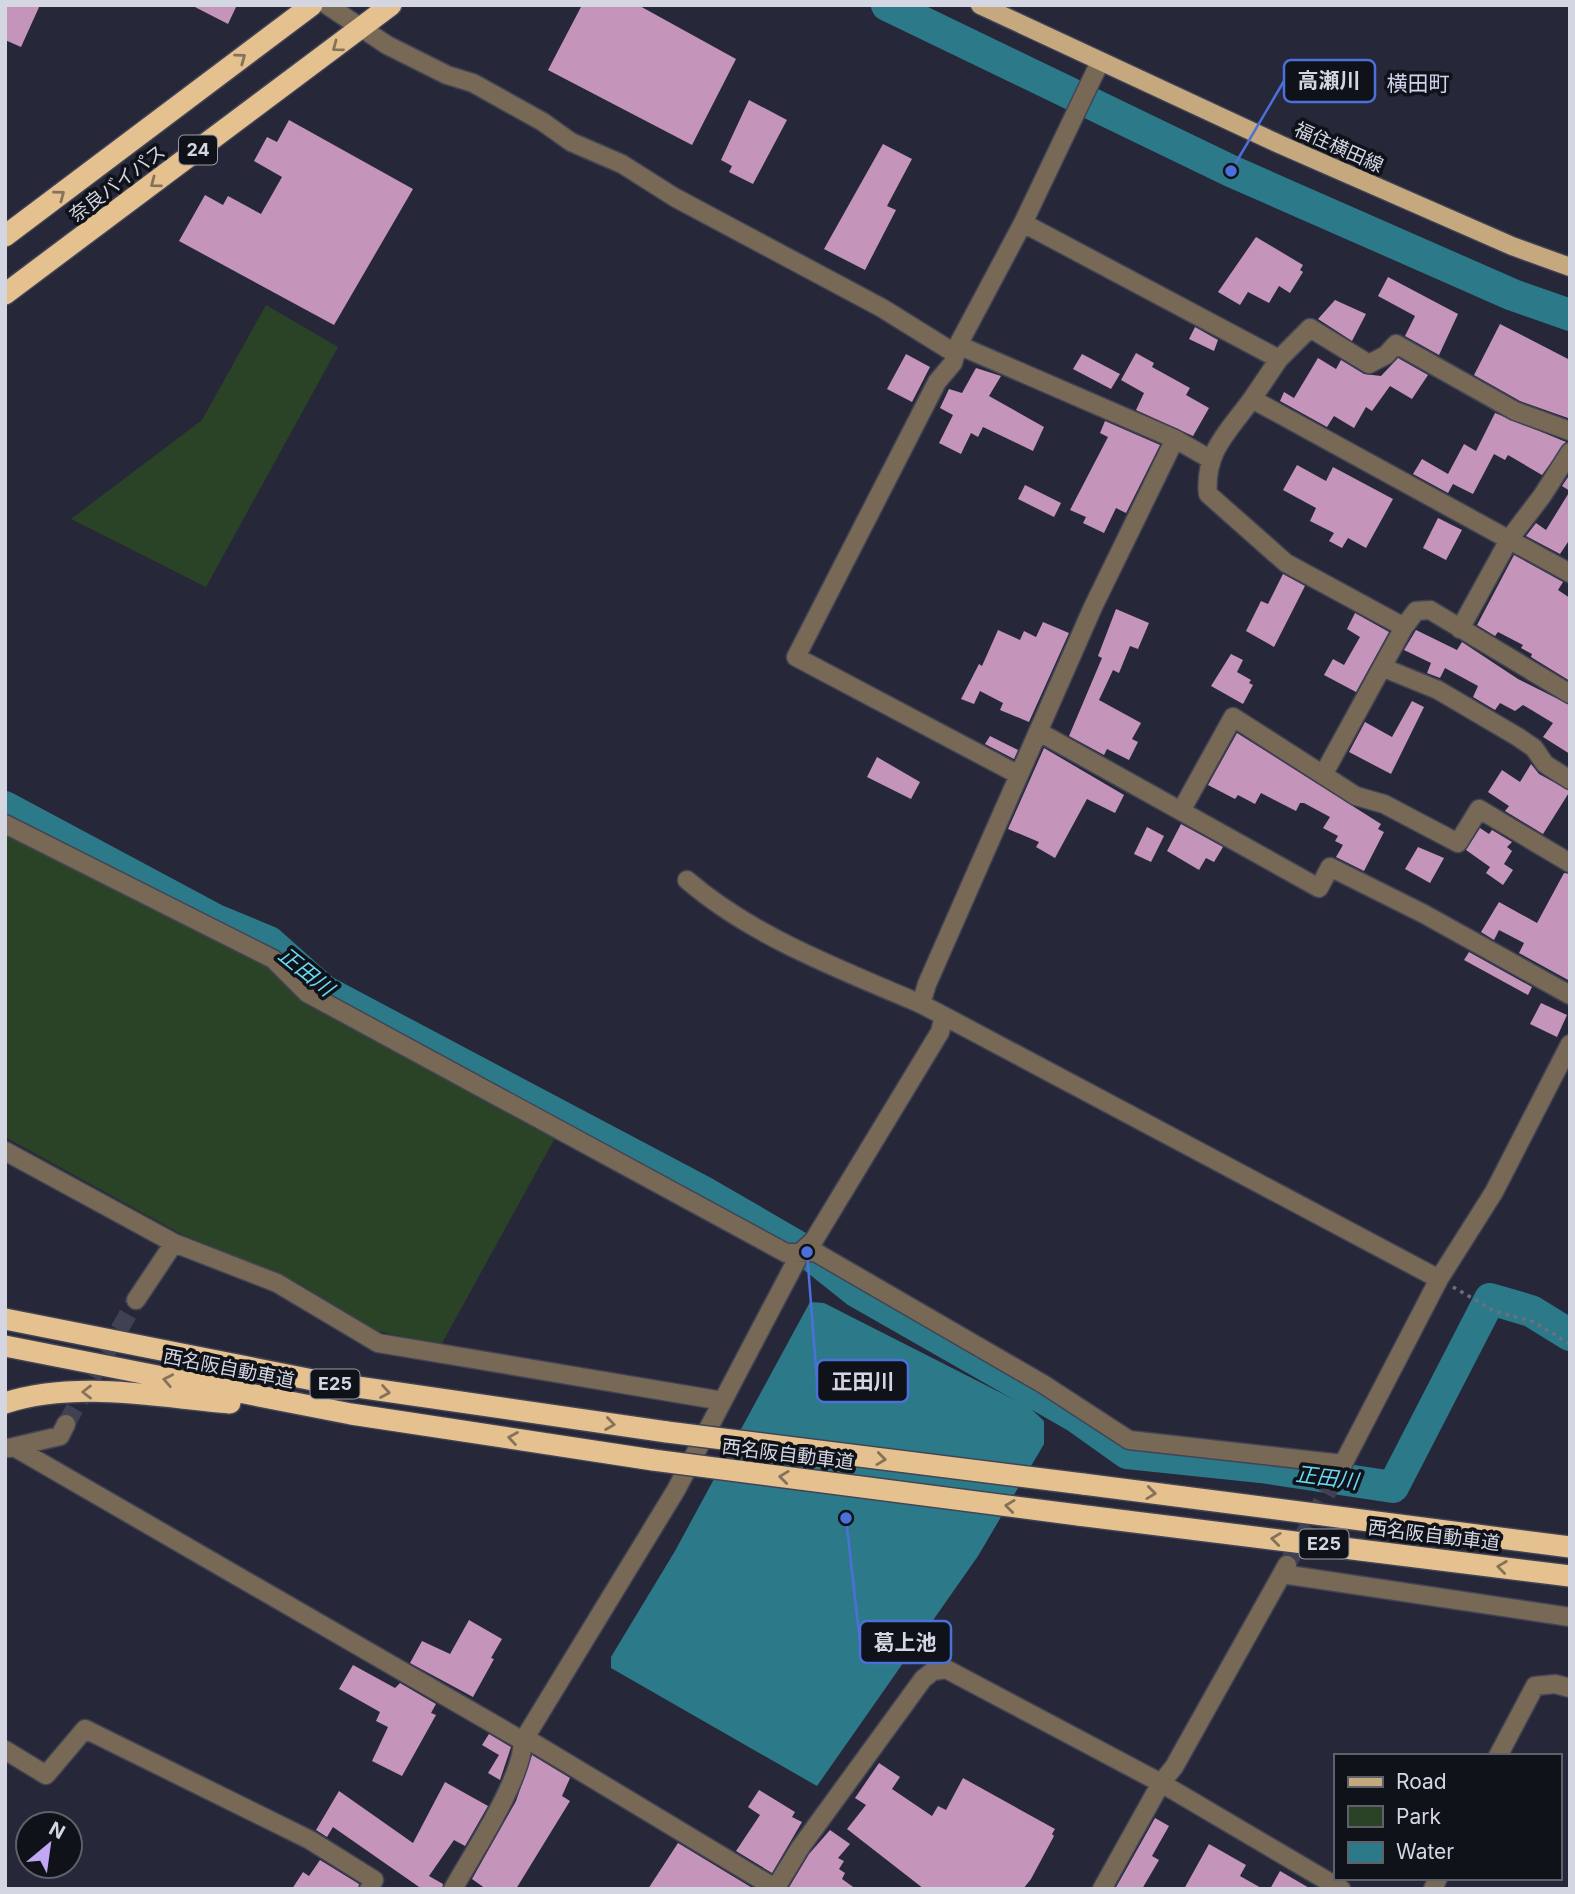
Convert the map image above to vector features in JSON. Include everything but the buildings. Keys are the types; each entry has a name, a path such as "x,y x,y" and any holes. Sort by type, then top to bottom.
{"highway":[{"name":"奈良バイパス","path":"5,236 312,5"},
{"name":"奈良バイパス","path":"5,294 391,5"},
{"path":"5,1304 323,1382"},
{"name":"西名阪自動車道","path":"5,1319 323,1382 667,1432 1483,1536 1570,1544"},
{"name":"西名阪自動車道","path":"5,1346 351,1414 653,1460 1570,1576"},
{"path":"5,1403 66,1392 113,1393 351,1414"}],"main road":[{"name":"福住横田線","path":"980,5 1097,69 1435,213 1570,267"}],"street":[{"path":"327,5 363,26 387,45 447,75 472,83 543,122 571,142 622,164 674,197 957,349 1175,439 1210,459"},
{"path":"1019,775 796,657 937,382 953,363 957,349 1023,223 1097,69"},
{"path":"1023,223 1279,359"},
{"path":"1404,627 1277,555 1208,494 1206,474 1210,459 1279,359 1310,328 1369,365 1386,355 1396,344 1515,411 1570,431"},
{"path":"1252,399 1570,573"},
{"path":"921,1004 1093,607 1175,439"},
{"path":"1460,629 1510,538 1542,496 1570,452"},
{"path":"1324,775 1404,627 1416,611 1430,610 1570,694"},
{"path":"1384,667 1438,690 1518,737 1534,748 1545,764 1570,780"},
{"path":"1181,811 1233,717 1356,796 1384,804 1458,844 1479,809 1568,856"},
{"path":"1039,732 1319,888 1330,867 1424,914 1570,995"},
{"path":"5,824 273,959 307,993 553,1129 786,1253 815,1252 827,1258 1043,1384 1129,1440 1343,1464 1439,1279 1494,1192 1570,1044"},
{"path":"687,880 719,907 847,972 921,1004 1439,1279"},
{"path":"453,1889 498,1810 523,1754 523,1741 676,1490 802,1252 814,1240 940,1032 944,1016"},
{"path":"5,1151 174,1243 277,1283 378,1343 723,1401"},
{"path":"136,1300 174,1243"},
{"path":"9,1448 60,1436 66,1424"},
{"path":"9,1448 523,1741 532,1742 775,1888 800,1848 923,1679 933,1671 952,1671 1161,1783 1340,1889"},
{"path":"1102,1889 1161,1783 1174,1767 1284,1569 1570,1617"},
{"path":"1499,1754 1535,1686 1555,1684 1570,1688"},
{"path":"5,1750 46,1775 85,1730 310,1840 373,1880 369,1889"}],"path":[{"path":"1439,1279 1494,1311 1534,1322 1570,1345"}],"green space":[{"path":"266,305 338,347 206,587 71,519 202,420"},
{"path":"5,825 244,947 333,1014 555,1138 441,1345 377,1331 298,1283 181,1234 5,1137"}],"water":[{"path":"810,1302 824,1303 1029,1407 1044,1421 1044,1444 978,1556 817,1786 611,1668 611,1657 675,1551"}],"waterway":[{"path":"887,5 1231,171 1513,295 1570,315"},
{"name":"正田川","path":"5,807 216,920 269,942 324,991 707,1194 807,1252 856,1291 1075,1416 1127,1453 1261,1467 1393,1487 1490,1299 1531,1311 1570,1335"}],"tunnel":[{"path":"66,1424 136,1300"},
{"path":"1287,1565 1343,1464"}],"place":[{"name":"高瀬川","path":"1231,171"},
{"name":"正田川","path":"807,1252"},
{"name":"葛上池","path":"846,1518"}],"district":[{"name":"横田町","path":"1418,84"}]}
